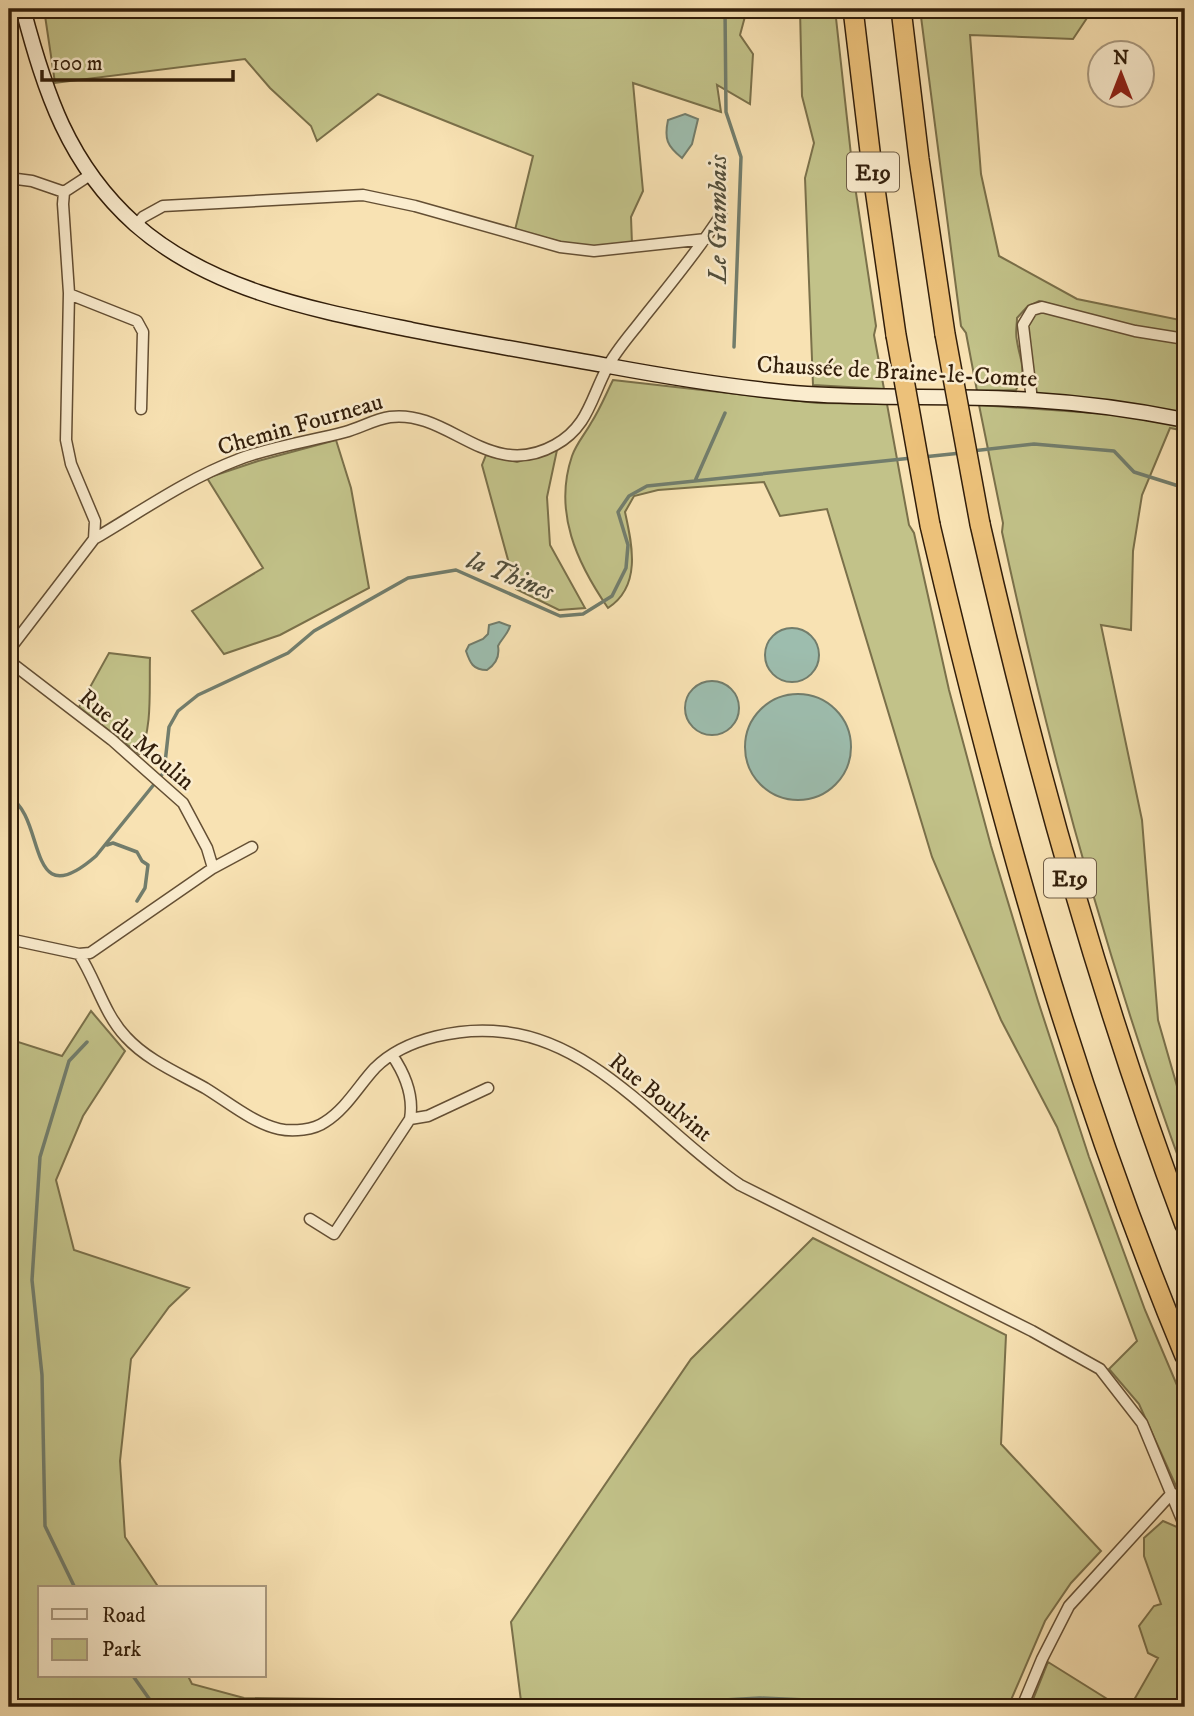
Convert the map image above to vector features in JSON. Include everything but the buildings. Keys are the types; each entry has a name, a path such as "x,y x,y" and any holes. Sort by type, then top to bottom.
{"highway":[{"name":"E19","path":"853,9 896,335 930,525 967,685 1009,842 1055,997 1123,1196 1185,1356"},
{"name":"E19","path":"901,9 919,159 945,334 980,523 1015,677 1059,842 1101,983 1151,1134 1185,1225"}],"main road":[{"name":"Chaussée de Braine-le-Comte","path":"23,9 51,106 90,176 136,225 163,246 230,282 264,294 362,320 608,366 740,387 869,398 1032,400 1093,405 1185,420"}],"street":[{"path":"64,192 90,176"},
{"path":"9,178 32,181 64,192"},
{"path":"9,650 93,539 95,521 71,464 66,440 69,294 64,192"},
{"path":"136,225 163,206 363,195 415,206 560,247 593,251 706,239"},
{"path":"608,366 706,239 721,215"},
{"path":"69,294 137,321 143,332 141,409"},
{"path":"1032,400 1023,325 1032,310 1042,307 1135,331 1185,339"},
{"name":"Chemin Fourneau","path":"93,539 239,459 350,431 389,417 419,417 469,443 495,452 516,455 537,452 554,446 573,433 590,409 608,366"},
{"name":"Rue du Moulin","path":"9,661 112,740 183,803 191,815 213,868"},
{"path":"9,939 79,954 90,953 213,868 252,847"},
{"name":"Rue Boulvint","path":"79,954 121,1031 139,1049 232,1105 280,1129 312,1128 324,1123 377,1067 392,1055 415,1044 469,1031 503,1031 534,1037 564,1049 618,1086 715,1168 740,1185 1032,1331 1100,1369 1142,1423 1185,1527"},
{"path":"310,1219 334,1234 410,1119 409,1090 392,1055"},
{"path":"410,1119 428,1116 488,1088"},
{"path":"1022,1707 1042,1659 1069,1606 1172,1493"}],"green space":[{"path":"44,9 747,9 740,35 753,54 750,104 717,85 721,112 633,83 643,191 631,217 632,244 594,247 515,230 533,156 378,94 317,141 311,126 270,88 245,59 55,83"},
{"path":"800,9 835,9 853,173 876,326 874,335 884,389 813,385 805,178 814,143 802,96"},
{"path":"920,9 1093,9 1073,39 970,35 981,174 999,256 1077,299 1185,321 1185,431 1170,428 1142,495 1133,551 1131,630 1101,625 1142,820 1158,1020 1185,1114 1185,1176 1106,937 1060,776 1002,532 1003,523 979,405 1095,413 1032,400 1027,307 1017,318 1016,338 1022,377 1016,390 977,391 966,333 961,326","holes":["1039,301 1097,317 1029,306"]},
{"path":"613,380 817,403 887,404 909,525 914,533 949,690 991,846 1089,1157 1145,1310 1185,1404 1185,1506 1139,1404 1109,1369 1137,1341 1057,1127 1001,1020 932,857 827,509 780,516 764,482 658,490 634,496 625,512 632,551 630,576 619,599 608,608 578,555 571,536 565,497 574,452"},
{"path":"336,440 351,488 369,588 280,635 224,654 192,611 263,568 207,478"},
{"path":"557,450 547,497 550,545 585,608 559,610 516,589 482,465 486,455 517,462"},
{"path":"109,653 150,658 148,721 139,754 79,707"},
{"path":"91,1011 125,1051 83,1116 56,1180 74,1250 189,1288 169,1307 131,1359 120,1461 125,1537 158,1586 38,1586 38,1678 189,1678 192,1684 244,1698 521,1701 511,1622 691,1359 813,1238 1006,1335 1001,1444 1101,1551 1071,1583 1045,1621 1008,1707 9,1707 9,1039 62,1056"},
{"path":"1163,1521 1177,1527 1185,1549 1185,1707 1130,1707 1158,1658 1148,1653 1139,1626 1154,1606 1161,1604 1144,1556 1144,1538"},
{"path":"1048,1662 1120,1707 1030,1707"}],"shaded area":[{"path":"685,114 698,119 692,144 682,158 670,146 666,132 668,120"},
{"path":"499,622 510,626 498,646 497,660 487,670 478,669 466,651 469,645 488,634 489,625"},
{"path":"792,628 811,636 819,655 811,674 792,682 773,674 765,655 773,636"},
{"path":"712,681 731,689 739,708 731,727 712,735 693,727 685,708 693,689"},
{"path":"798,694 818,698 836,709 847,727 851,747 847,767 836,785 818,796 798,800 778,796 760,785 749,767 745,747 749,727 760,709 778,698"}],"waterway":[{"name":"Le Grambais","path":"725,9 726,112 741,157 734,347"},
{"name":"Le Grambais","path":"695,481 725,413"},
{"name":"la Thines","path":"972,451 1034,444 1114,451 1134,472 1185,488"},
{"name":"la Thines","path":"923,457 961,453"},
{"name":"la Thines","path":"9,797 21,808 29,823 47,870 58,876 73,872 96,856 164,772 169,727 178,711 198,695 288,653 314,631 408,578 456,570 560,616 583,614 612,596 626,568 628,545 618,512 629,496 647,486 912,458"},
{"path":"107,845 113,843 137,852 148,865 145,888 137,901"},
{"path":"74,1586 45,1526 42,1375 32,1280 40,1157 69,1061 87,1042"},
{"path":"134,1678 155,1707"},
{"path":"596,1707 760,1698 919,1705"}]}
